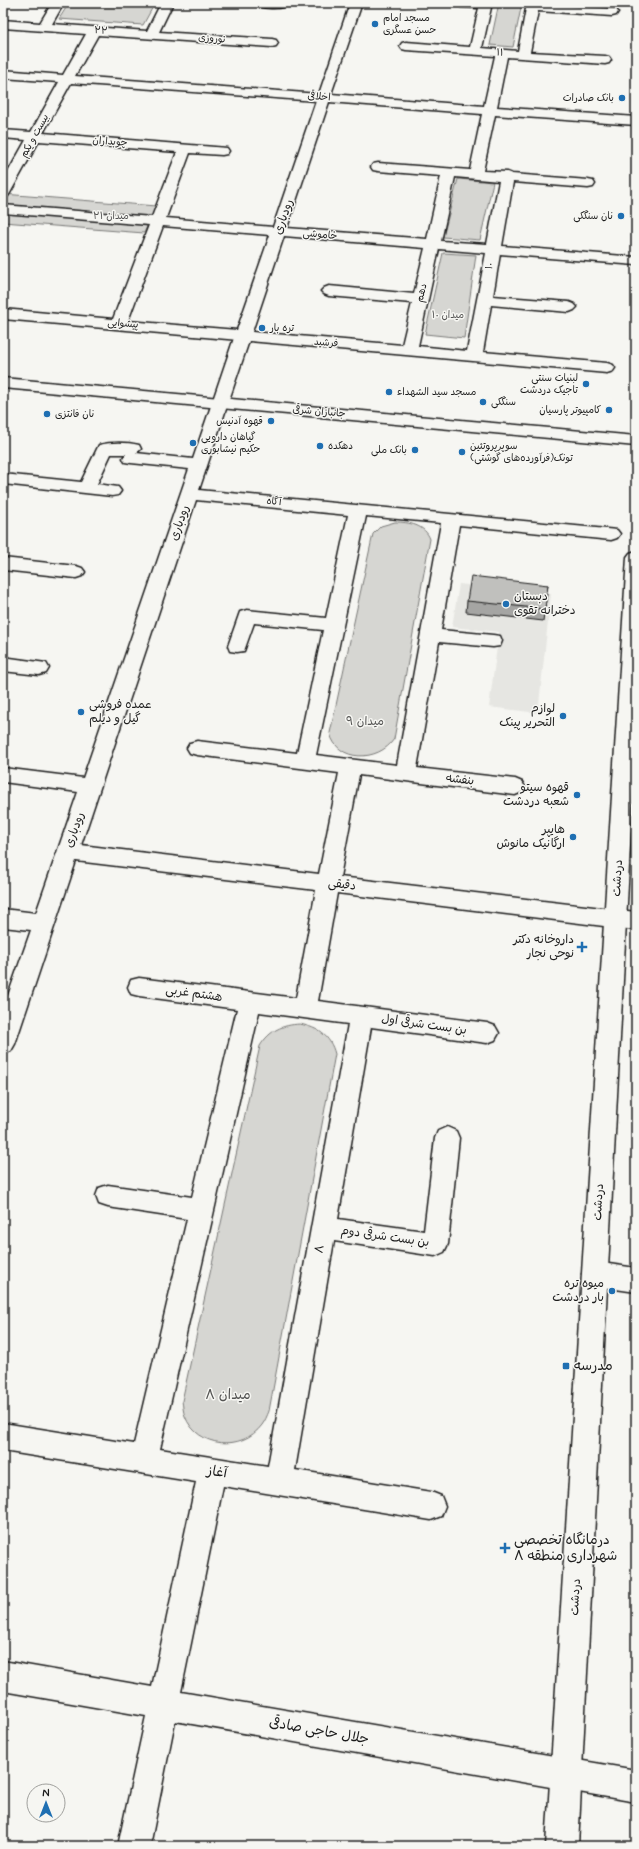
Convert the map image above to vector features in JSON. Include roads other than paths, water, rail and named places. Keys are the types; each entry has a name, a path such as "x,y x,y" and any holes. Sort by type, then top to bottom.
{"street":[{"path":"44,27 58,3"},
{"path":"151,34 167,3"},
{"path":"260,3 282,4"},
{"name":"رودباری","path":"3,1044 356,3"},
{"path":"462,3 486,4 475,51"},
{"path":"523,54 533,5 612,12"},
{"name":"۲۲","path":"3,24 151,34"},
{"name":"بیست و یکم","path":"3,193 94,31"},
{"name":"نوروزی","path":"151,34 272,43"},
{"name":"۱۱","path":"406,46 605,60"},
{"path":"476,174 502,53"},
{"name":"اخلاقی","path":"3,74 636,121"},
{"name":"چوبداران","path":"3,134 222,151"},
{"path":"119,324 185,148"},
{"path":"378,167 507,176 588,184"},
{"name":"دهم","path":"409,350 450,172"},
{"name":"۱۰","path":"474,356 507,176"},
{"name":"خاموشی","path":"3,209 636,261"},
{"path":"329,291 420,299"},
{"path":"485,300 569,307"},
{"name":"پیشوایی","path":"3,314 243,335"},
{"name":"فرشید","path":"243,335 409,350"},
{"path":"409,350 607,368"},
{"name":"جانبازان شرقی","path":"3,383 636,441"},
{"path":"86,489 104,449 200,465"},
{"path":"3,479 112,491"},
{"name":"آگاه","path":"189,494 358,511"},
{"path":"305,761 358,511 611,534"},
{"path":"197,748 406,774 451,519"},
{"name":"دردشت","path":"562,1846 595,1274 626,920 636,557"},
{"path":"3,564 76,572"},
{"path":"237,646 247,616 334,625"},
{"path":"430,635 493,641"},
{"path":"3,664 39,668"},
{"path":"305,1009 350,767"},
{"name":"بنفشه","path":"406,774 515,787"},
{"path":"3,775 90,786"},
{"name":"دقیقی","path":"68,852 626,920"},
{"path":"3,918 44,923"},
{"name":"هشتم غربی","path":"139,987 305,1009"},
{"path":"144,1460 250,1002"},
{"name":"بن بست شرقی اول","path":"305,1009 487,1033"},
{"name":"۸","path":"279,1482 361,1016"},
{"name":"بن بست شرقی دوم","path":"324,1228 435,1244 447,1138"},
{"path":"108,1196 202,1210"},
{"path":"595,1274 636,1280"},
{"name":"آغاز","path":"3,1437 431,1506"},
{"path":"134,1846 212,1471"},
{"name":"جلال حاجی صادقی","path":"3,1676 636,1786"}],"place":[{"name":"مسجد امام حسن عسگری","path":"375,24"},
{"name":"بانک صادرات","path":"622,98"},
{"name":"نان سنگکی","path":"621,216"},
{"name":"تره بار","path":"262,328"},
{"name":"لبنیات سنتی تاجیک دردشت","path":"586,384"},
{"name":"مسجد سید الشهداء","path":"389,392"},
{"name":"سنگکی","path":"483,402"},
{"name":"کامپیوتر پارسیان","path":"609,410"},
{"name":"نان فانتزی","path":"47,414"},
{"name":"قهوه آدنیس","path":"271,421"},
{"name":"گیاهان دارویی حکیم نیشابوری","path":"193,443"},
{"name":"دهکده","path":"320,446"},
{"name":"بانک ملی","path":"415,450"},
{"name":"سوپرپروتئین تونک(فرآورده‌های گوشتی)","path":"462,452"},
{"name":"دبستان دخترانه تقوی","path":"506,604"},
{"name":"عمده فروشی گیل و دیلم","path":"81,712"},
{"name":"لوازم التحریر پینک","path":"563,716"},
{"name":"قهوه سیتو شعبه دردشت","path":"577,795"},
{"name":"هایپر ارگانیک مانوش","path":"573,837"},
{"name":"داروخانه دکتر نوحی نجار","path":"582,947"},
{"name":"میوه تره بار دردشت","path":"612,1291"},
{"name":"مدرسه","path":"566,1366"},
{"name":"درمانگاه تخصصی شهرداری منطقه ۸","path":"505,1548"}],"park label":[{"name":"میدان ۲۱","path":"111,216"},
{"name":"میدان ۱۰","path":"448,315"},
{"name":"میدان ۹","path":"365,722"},
{"name":"میدان ۸","path":"228,1395"}]}
